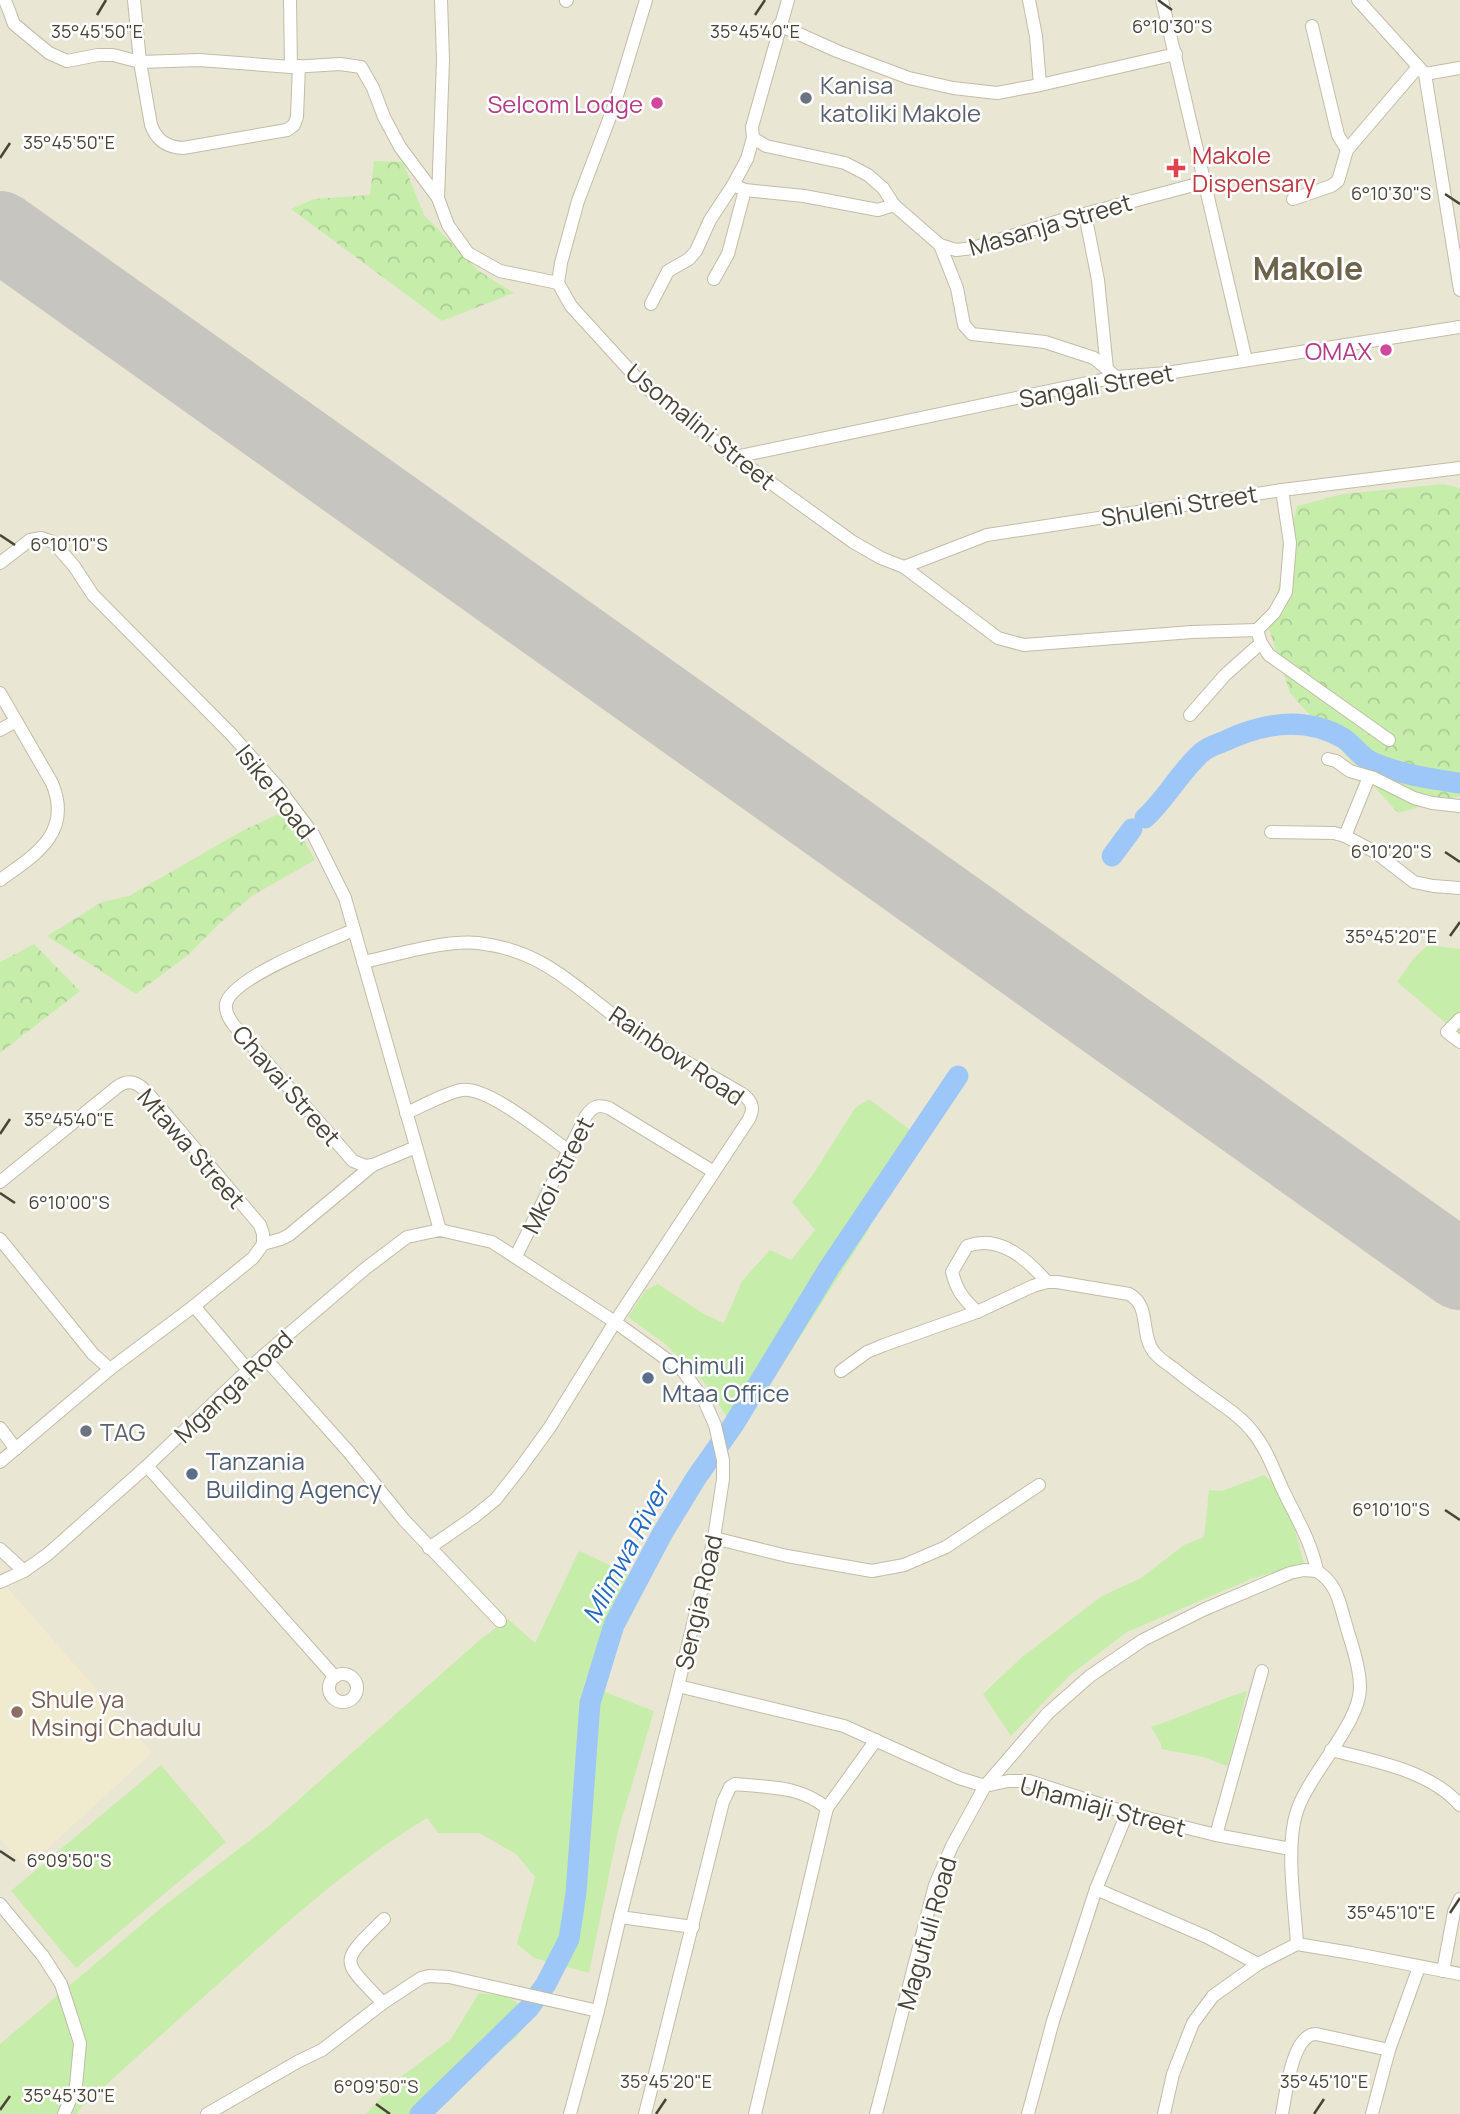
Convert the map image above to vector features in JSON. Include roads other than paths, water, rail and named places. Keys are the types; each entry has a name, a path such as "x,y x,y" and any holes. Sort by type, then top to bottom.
{"street":[{"path":"5,0 13,24 48,53 67,61 113,55 140,62 199,60 361,67 400,147 438,198 448,225 468,253 500,271 558,283 578,201 613,109 646,0"},
{"path":"134,0 140,62 155,135 163,143 183,148 278,132 294,125 297,117 290,0"},
{"path":"438,198 443,60 441,0"},
{"path":"714,279 728,254 739,187 753,138 752,127 788,0"},
{"path":"1029,0 1037,36 1040,85"},
{"path":"1162,0 1246,360"},
{"path":"1358,0 1422,71 1460,290"},
{"path":"779,26 909,78 953,88 997,93 1176,54"},
{"path":"1312,26 1338,135 1347,150"},
{"path":"1293,199 1335,184 1347,150 1422,71 1460,68"},
{"name":"Masanja Street","path":"753,138 765,146 845,163 868,175 883,188 894,205 940,245 956,250 974,248 1085,214 1205,182"},
{"path":"739,187 878,209 894,205"},
{"path":"651,304 668,271 696,251 710,220 739,187"},
{"path":"1085,214 1098,280 1111,373"},
{"path":"940,245 957,288 964,325 972,334 1045,342 1094,358 1111,373"},
{"name":"Usomalini Street","path":"558,283 571,306 643,385 735,457 853,542 904,567 998,638 1024,645 1192,632 1259,636"},
{"name":"Sangali Street","path":"735,457 1111,373 1167,373 1460,327"},
{"name":"Shuleni Street","path":"904,567 987,535 1282,490 1460,468"},
{"path":"1190,715 1259,636 1286,592 1290,543 1282,490"},
{"name":"Isike Road","path":"0,563 30,540 41,538 53,542 74,566 93,595 231,734 277,786 313,834 345,898 440,1230"},
{"path":"1259,636 1269,655 1389,740"},
{"path":"0,693 57,794 58,821 53,835 37,853 0,880"},
{"path":"0,730 16,720"},
{"path":"1328,759 1423,801 1460,806"},
{"path":"1345,836 1369,777"},
{"path":"1271,832 1345,836 1376,852 1414,882 1460,888"},
{"name":"Chavai Street","path":"354,930 281,960 264,970 232,994 226,1004 226,1011 233,1024 353,1161 360,1165 373,1165"},
{"name":"Rainbow Road","path":"363,962 439,946 477,943 520,954 567,978 636,1032 744,1095 749,1100 752,1111 550,1427 496,1499 429,1548"},
{"path":"1460,1019 1447,1032 1460,1042"},
{"name":"Mtawa Street","path":"0,1182 117,1087 128,1082 140,1085 260,1225 263,1244"},
{"path":"406,1113 460,1090 474,1090 490,1096 569,1151"},
{"name":"Mkoi Street","path":"516,1256 591,1109 601,1105 714,1172"},
{"path":"0,1462 110,1369 253,1258 263,1244 289,1235 373,1165 416,1147"},
{"name":"Sengia Road","path":"440,1230 492,1242 615,1322 683,1371 704,1400 715,1425 723,1460 723,1479 714,1538 598,2011 570,2114"},
{"name":"Mganga Road","path":"0,1582 24,1571 48,1554 148,1466 263,1356 366,1268 408,1237 440,1230"},
{"path":"0,1239 93,1354 110,1369"},
{"path":"977,1312 962,1297 952,1272 967,1245 980,1241 1002,1246 1033,1266 1047,1282"},
{"path":"841,1371 867,1352 977,1312 1047,1282 1120,1292 1135,1297 1141,1306 1150,1348 1251,1430 1267,1453 1304,1530 1313,1551 1317,1571 1328,1578 1336,1589 1356,1658 1360,1690 1351,1720 1313,1778 1296,1812 1291,1849 1297,1944"},
{"path":"194,1306 248,1370"},
{"path":"263,1356 348,1451 429,1548 499,1621"},
{"path":"0,1428 16,1449"},
{"path":"148,1466 335,1677"},
{"path":"714,1538 787,1556 872,1571 904,1565 946,1547 1039,1485"},
{"path":"0,1549 24,1571"},
{"name":"Magufuli Road","path":"876,2114 935,1885 957,1835 985,1786 1048,1713 1090,1676 1143,1640 1205,1609 1290,1573 1317,1571"},
{"path":"1216,1835 1262,1671"},
{"name":"Uhamiaji Street","path":"678,1686 844,1726 959,1778 985,1786 1008,1781 1029,1782 1128,1813 1216,1835 1291,1849"},
{"path":"755,2114 827,1808 876,1740"},
{"path":"1331,1749 1413,1774 1438,1787 1460,1805"},
{"path":"645,2114 723,1802 730,1787 735,1784 796,1790 813,1796 827,1808"},
{"path":"1028,2114 1053,2021 1096,1889 1128,1813"},
{"path":"1096,1889 1207,1937 1258,1964"},
{"path":"1443,1971 1454,1912 1460,1899"},
{"path":"0,1905 43,1956 61,1984 80,2043 76,2086 64,2114"},
{"path":"620,1917 693,1927"},
{"path":"383,2003 351,1969 349,1957 355,1947 384,1919"},
{"path":"1164,2114 1173,2074 1193,2023 1213,1996 1258,1964 1297,1944 1460,1974"},
{"path":"1373,2114 1389,2050 1419,1967"},
{"path":"207,2114 322,2050 383,2003 421,1978 449,1977 598,2011"},
{"path":"1282,2114 1296,2052 1302,2039 1309,2034 1389,2050"}],"waterway":[{"name":"Mlimwa River","path":"1145,818 1193,760 1206,749 1269,726 1299,725 1329,731 1343,738 1368,760 1382,766 1426,778 1460,783"},
{"name":"Mlimwa River","path":"1112,856 1132,829"},
{"name":"Mlimwa River","path":"420,2114 529,2008 546,1984 569,1939 576,1893 590,1703 614,1625 662,1534 696,1478 734,1424 829,1268 958,1076"}],"place":[{"name":"Kanisa katoliki Makole","path":"806,98"},
{"name":"Selcom Lodge","path":"657,103"},
{"name":"Makole Dispensary","path":"1176,168"},
{"name":"OMAX","path":"1386,350"},
{"name":"Chimuli Mtaa Office","path":"648,1378"},
{"name":"TAG","path":"86,1431"},
{"name":"Tanzania Building Agency","path":"192,1474"},
{"name":"Shule ya Msingi Chadulu","path":"17,1712"}],"district":[{"name":"Makole","path":"1308,268"}]}
